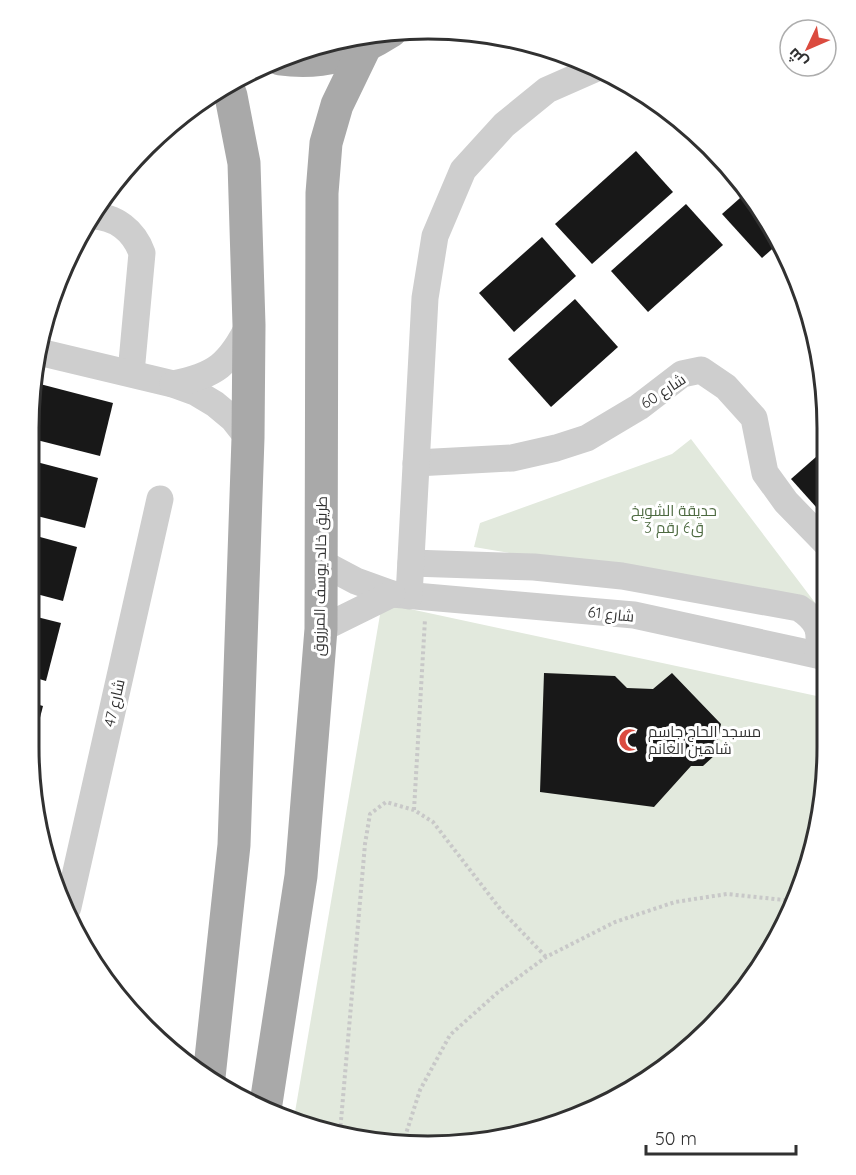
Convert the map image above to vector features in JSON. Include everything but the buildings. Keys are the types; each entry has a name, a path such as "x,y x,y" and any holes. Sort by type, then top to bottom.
{"main road":[{"name":"طريق خالد يوسف المرزوق","path":"266,1101 301,876 321,628 322,193 326,143 338,105 376,42"},
{"path":"298,62 333,58 367,44"},
{"path":"210,1069 234,845 248,438 249,325 243,163 230,93"}],"street":[{"path":"321,628 409,596 425,298 435,236 463,170 504,125 547,90 586,73"},
{"path":"102,217 118,222 128,230 137,241 142,253 131,373"},
{"path":"173,384 198,379 220,367 238,348 249,325"},
{"path":"46,353 173,384 195,392 216,404 233,419 248,438"},
{"name":"شارع 60","path":"416,463 512,458 587,438 639,407 682,374 701,370 726,387 754,418 765,473 786,502 817,534"},
{"name":"شارع 47","path":"70,898 160,499"},
{"path":"411,562 534,567 622,576 799,608 811,616 817,629"},
{"name":"شارع 61","path":"322,563 356,581 409,596 634,615 817,655"}],"path":[{"path":"409,596 414,810"},
{"path":"340,1126 365,844 370,814 386,802 414,810 433,822 501,910 546,957"},
{"path":"406,1135 420,1090 450,1035 497,993 546,957 615,922 675,902 727,894 785,900"}],"green space":[{"name":"حديقة الشويخ ق6 رقم 3","path":"691,439 816,604 474,547 480,523 672,454"},
{"path":"382,603 817,696 814,798 804,848 787,896 765,942 737,984 703,1022 665,1056 622,1084 577,1106 529,1123 479,1133 428,1136 377,1133 327,1123 295,1112"}],"place":[{"name":"مسجد الحاج جاسم شاهين الغانم","path":"630,740"}]}
